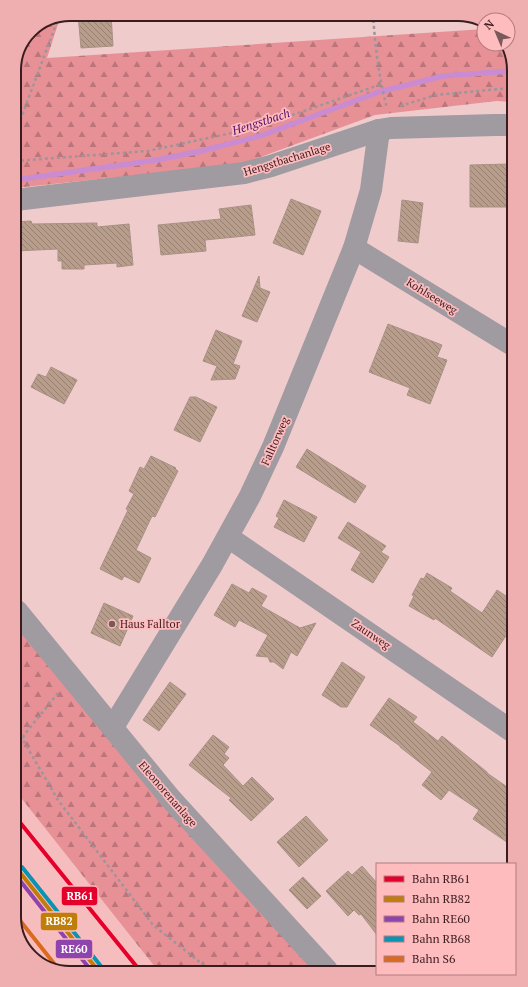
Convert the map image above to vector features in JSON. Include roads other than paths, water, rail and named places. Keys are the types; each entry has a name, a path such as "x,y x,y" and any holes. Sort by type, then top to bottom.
{"street":[{"name":"Hengstbachanlage","path":"21,199 244,172 271,166 379,130 391,128 507,125"},
{"name":"Falltorweg","path":"113,727 212,565 250,496 274,447 354,248 371,190 379,130"},
{"name":"Kohlseeweg","path":"354,248 507,342"},
{"name":"Zaunweg","path":"228,537 507,728"},
{"name":"Eleonorenanlage","path":"21,616 170,798 323,966"}],"waterway":[{"name":"Hengstbach","path":"21,179 157,160 201,151 260,136 379,92 443,76 507,71"}],"rail line":[{"name":"RB61","path":"21,824 136,966"},
{"name":"RB68","path":"22,867 101,966"},
{"name":"RB82","path":"21,874 94,966"},
{"name":"RE60","path":"21,882 87,966"},
{"name":"S6","path":"22,922 53,963"}],"place":[{"name":"Haus Falltor","path":"112,624"}]}
